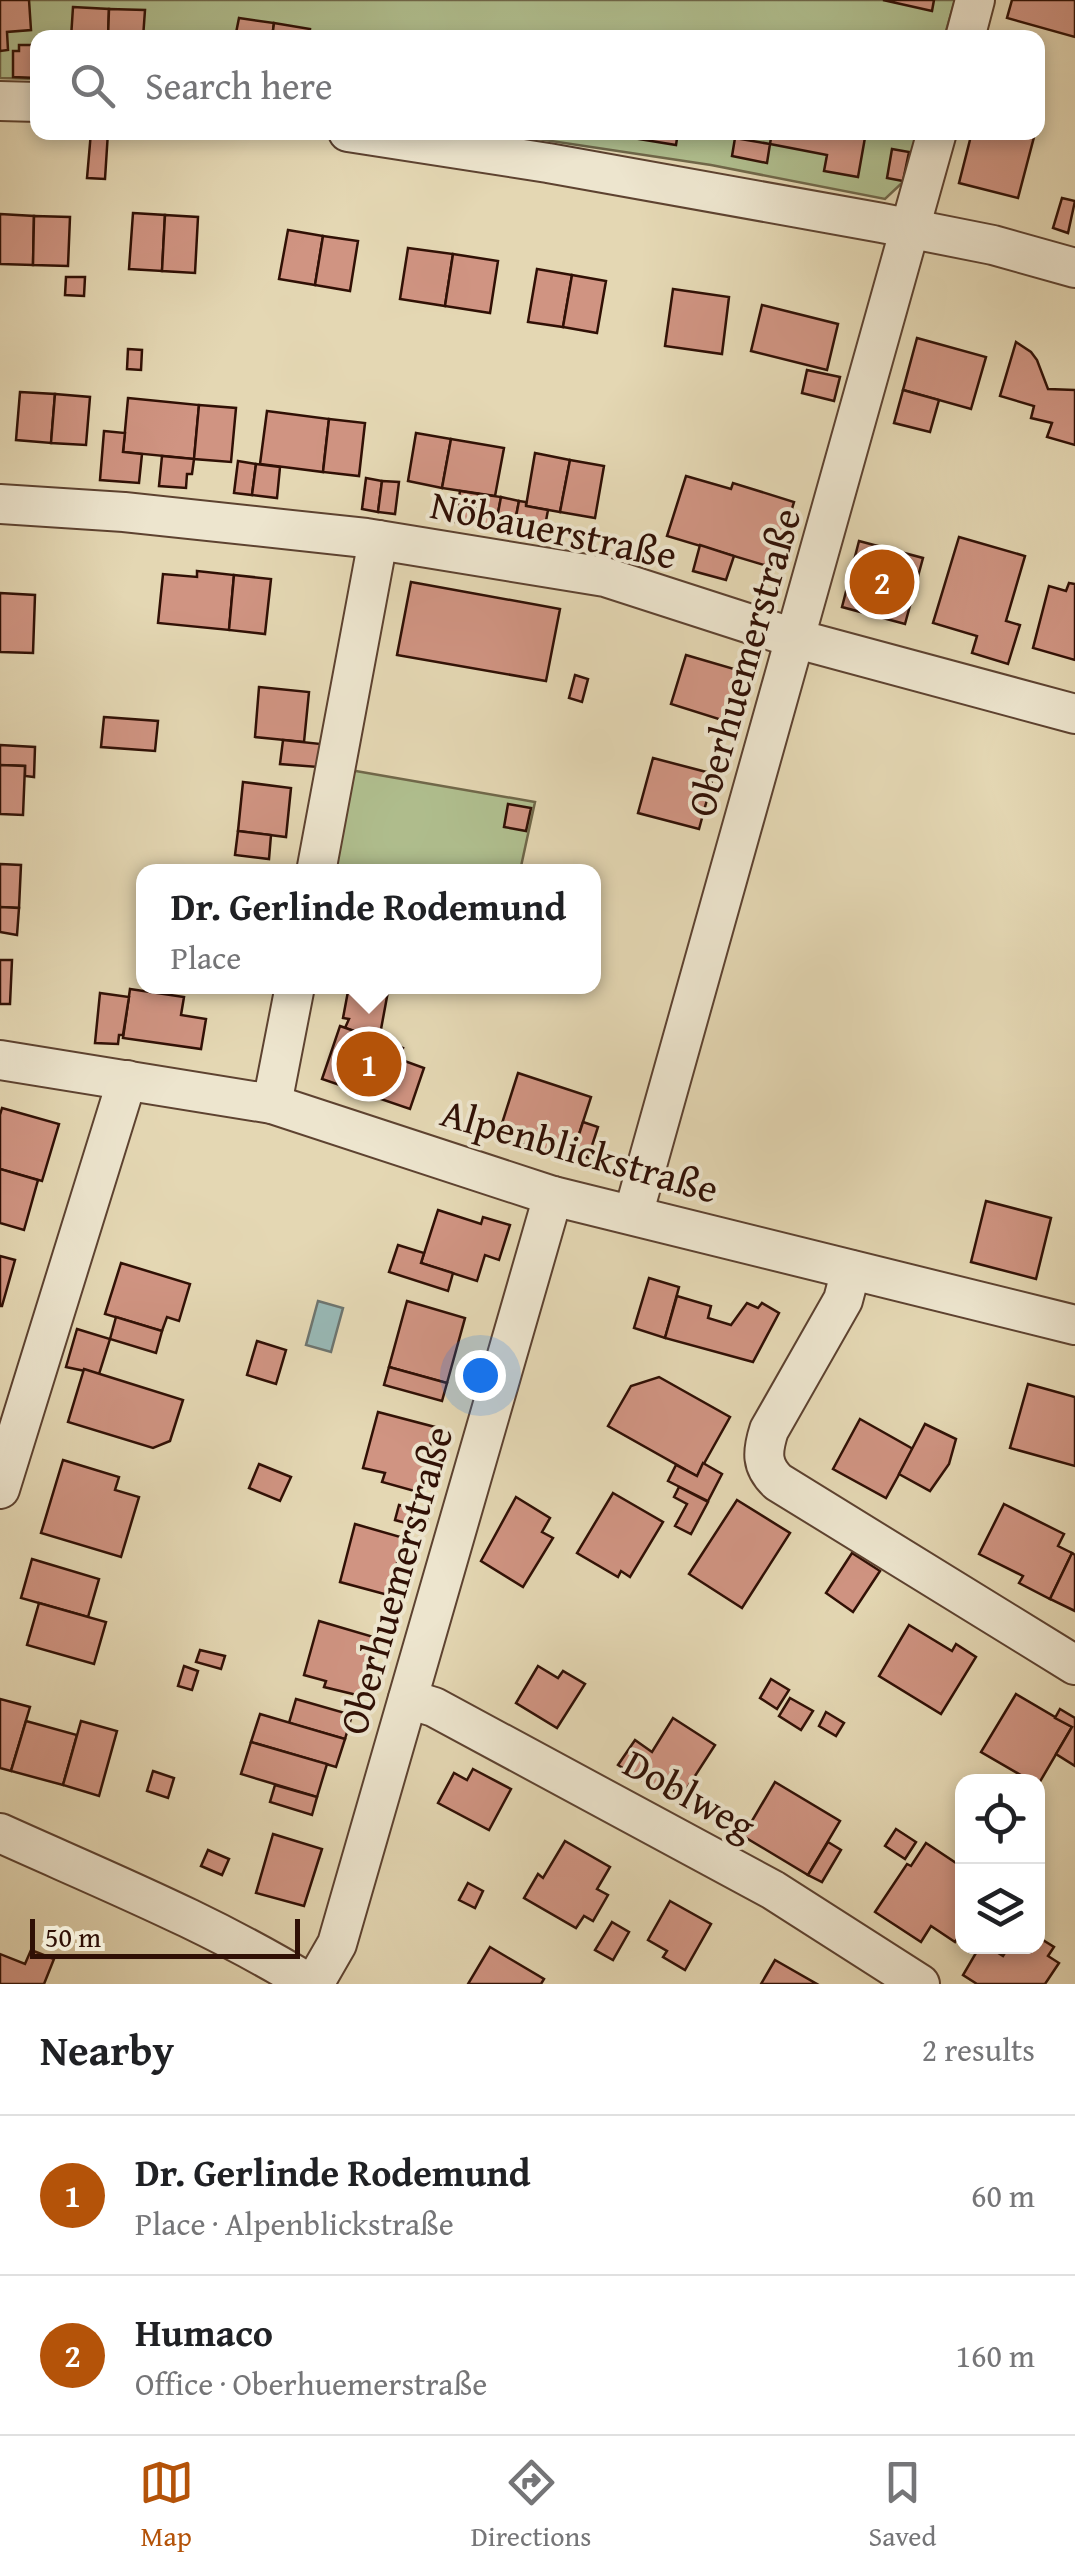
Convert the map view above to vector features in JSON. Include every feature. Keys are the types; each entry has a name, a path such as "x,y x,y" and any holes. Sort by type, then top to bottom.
{"street":[{"path":"967,30 976,0"},
{"path":"0,101 30,102"},
{"path":"399,140 909,228 993,245 1075,268"},
{"name":"Oberhuemerstraße","path":"633,1215 935,140"},
{"name":"Nöbauerstraße","path":"0,504 124,512 378,540 605,577 796,639 1075,714"},
{"path":"317,864 378,540"},
{"path":"272,1104 293,994"},
{"name":"Alpenblickstraße","path":"0,1060 272,1104 553,1196 1075,1325"},
{"path":"0,1489 127,1080"},
{"name":"Oberhuemerstraße","path":"312,1984 337,1944 553,1196"},
{"path":"851,1270 843,1300 769,1430 764,1463 770,1474 1075,1665"},
{"name":"Doblweg","path":"408,1698 434,1706 773,1890 920,1984"},
{"path":"0,1833 183,1917 312,1984"}],"green space":[{"path":"0,0 955,0 946,30 30,30 30,79 0,78"},
{"path":"545,140 915,140 903,182 885,199 711,165"},
{"path":"350,770 535,802 522,864 334,864"}],"water":[{"path":"318,1301 343,1308 331,1352 306,1345"}],"building":[{"path":"0,0 29,0 31,30 7,32 8,50 0,51"},
{"path":"883,0 934,0 932,11"},
{"path":"1012,0 1075,0 1075,37 1007,18"},
{"path":"73,7 109,9 108,30 72,30"},
{"path":"109,9 145,10 144,30 108,30"},
{"path":"239,18 274,23 273,30 237,30"},
{"path":"274,23 310,29 310,30 273,30"},
{"path":"19,45 30,45 30,78 13,77 13,51 19,51"},
{"path":"90,140 107,140 105,179 87,178"},
{"path":"645,140 677,140 676,145"},
{"path":"735,140 770,144 767,163 732,156"},
{"path":"771,140 865,140 858,177 824,171 827,155 770,144"},
{"path":"970,140 1033,140 1018,198 959,183"},
{"path":"892,149 909,152 903,181 887,178"},
{"path":"1062,198 1075,201 1068,233 1053,228"},
{"path":"133,213 165,215 162,271 129,269"},
{"path":"0,214 34,216 33,265 0,264"},
{"path":"165,215 198,217 195,273 162,271"},
{"path":"34,216 70,217 68,266 33,265"},
{"path":"288,230 323,236 315,285 279,279"},
{"path":"323,236 358,241 350,291 315,285"},
{"path":"408,248 453,254 445,306 400,299"},
{"path":"453,254 498,261 490,313 445,306"},
{"path":"537,269 572,275 563,327 528,322"},
{"path":"572,275 606,281 597,333 563,327"},
{"path":"66,277 85,277 84,296 65,295"},
{"path":"673,289 729,297 722,354 665,346"},
{"path":"762,305 838,324 827,370 751,351"},
{"path":"917,338 986,357 971,409 903,390"},
{"path":"1016,342 1037,360 1048,389 1075,390 1075,445 1047,437 1052,423 1031,418 1034,406 1000,396"},
{"path":"128,349 142,350 141,370 127,369"},
{"path":"807,370 840,377 834,401 802,393"},
{"path":"903,390 939,400 930,432 894,423"},
{"path":"20,392 55,394 51,443 16,440"},
{"path":"55,394 90,397 86,445 51,443"},
{"path":"128,398 199,405 194,459 123,452"},
{"path":"199,405 236,408 231,462 194,459"},
{"path":"267,411 329,419 323,472 260,464"},
{"path":"329,419 365,423 359,476 323,472"},
{"path":"104,431 125,433 123,452 142,454 139,483 100,480"},
{"path":"416,433 451,439 442,488 408,481"},
{"path":"451,439 504,448 495,496 442,488"},
{"path":"535,453 570,460 560,512 526,506"},
{"path":"162,456 194,459 186,488 159,486"},
{"path":"570,460 604,466 595,518 560,512"},
{"path":"238,461 256,464 252,495 234,493"},
{"path":"256,464 280,467 277,498 252,495"},
{"path":"686,476 731,489 733,483 794,502 774,568 667,536"},
{"path":"366,478 382,481 378,512 362,509"},
{"path":"382,481 399,482 395,514 378,512"},
{"path":"460,491 479,494 473,525 455,522"},
{"path":"479,494 501,497 495,529 473,525"},
{"path":"501,497 519,501 513,532 495,529"},
{"path":"519,501 548,510 543,537 513,532"},
{"path":"959,537 1025,556 1006,621 1020,625 1008,664 972,653 977,636 933,623"},
{"path":"859,541 923,558 905,624 842,607"},
{"path":"700,545 734,556 726,580 693,571"},
{"path":"197,571 234,575 229,630 158,623 163,574 197,577"},
{"path":"234,575 271,579 265,634 229,630"},
{"path":"411,582 560,609 546,681 397,655"},
{"path":"1069,583 1075,584 1075,660 1033,648 1049,586 1066,591"},
{"path":"0,593 35,595 33,653 0,652"},
{"path":"686,655 741,671 725,721 671,704"},
{"path":"575,675 588,679 582,702 569,698"},
{"path":"259,687 309,692 304,742 255,737"},
{"path":"104,717 158,721 155,751 101,747"},
{"path":"283,740 321,744 318,767 280,764"},
{"path":"0,745 35,747 34,777 25,776 25,766 0,765"},
{"path":"653,758 714,774 699,829 638,813"},
{"path":"0,765 25,766 23,815 0,814"},
{"path":"243,782 291,788 286,837 238,831"},
{"path":"508,804 531,808 526,831 504,827"},
{"path":"238,831 271,835 269,859 235,855"},
{"path":"0,864 21,865 19,908 0,907"},
{"path":"0,907 19,908 17,935 0,932"},
{"path":"0,960 12,960 10,1004 0,1004"},
{"path":"130,989 136,990 136,994 184,997 181,1015 206,1019 201,1049 123,1038"},
{"path":"100,993 129,997 118,1044 95,1043"},
{"path":"348,994 388,994 379,1040 345,1028 349,1019 343,1018"},
{"path":"340,1026 403,1048 399,1059 424,1068 410,1109 322,1079"},
{"path":"518,1073 591,1097 571,1159 498,1136"},
{"path":"2,1108 59,1124 42,1181 0,1169"},
{"path":"583,1122 598,1127 588,1158 573,1153"},
{"path":"0,1169 38,1180 24,1230 0,1223"},
{"path":"986,1201 1051,1218 1036,1279 971,1262"},
{"path":"438,1210 481,1224 483,1217 510,1225 499,1260 485,1255 477,1281 421,1263"},
{"path":"398,1245 424,1253 421,1263 453,1273 448,1291 389,1272"},
{"path":"0,1256 15,1260 2,1306 0,1306"},
{"path":"121,1263 190,1284 179,1321 167,1317 162,1331 105,1314"},
{"path":"649,1278 679,1287 665,1338 634,1328"},
{"path":"677,1296 711,1306 708,1318 731,1325 747,1303 758,1308 762,1303 779,1313 753,1362 665,1338"},
{"path":"407,1301 465,1318 447,1383 389,1367"},
{"path":"116,1317 162,1331 156,1353 110,1339"},
{"path":"77,1329 110,1339 99,1374 66,1367"},
{"path":"257,1341 286,1350 276,1384 247,1375"},
{"path":"389,1367 447,1383 442,1401 384,1385"},
{"path":"84,1369 183,1400 170,1441 153,1448 68,1422"},
{"path":"659,1377 730,1417 697,1476 608,1426 631,1386"},
{"path":"1028,1384 1075,1397 1075,1466 1010,1448"},
{"path":"378,1412 435,1427 418,1492 382,1482 385,1473 363,1468"},
{"path":"860,1419 913,1449 886,1498 833,1469"},
{"path":"925,1424 956,1439 949,1464 930,1491 899,1474"},
{"path":"63,1460 119,1477 115,1490 139,1497 121,1557 41,1533"},
{"path":"703,1463 722,1474 708,1501 668,1481 676,1465 697,1476"},
{"path":"259,1464 291,1477 280,1501 249,1488"},
{"path":"679,1487 708,1502 691,1534 675,1526 687,1504 674,1497"},
{"path":"613,1493 663,1522 630,1577 621,1571 618,1577 577,1553"},
{"path":"516,1497 550,1518 542,1532 553,1538 523,1587 481,1561"},
{"path":"737,1500 790,1533 742,1608 689,1574"},
{"path":"1004,1504 1064,1534 1058,1546 1072,1553 1050,1599 1019,1583 1023,1576 979,1554"},
{"path":"399,1505 429,1514 424,1528 395,1520"},
{"path":"355,1524 404,1538 388,1595 340,1582"},
{"path":"852,1553 880,1571 853,1612 826,1593"},
{"path":"1072,1553 1075,1555 1075,1611 1050,1599"},
{"path":"32,1559 99,1579 88,1617 21,1598"},
{"path":"39,1603 106,1622 94,1664 27,1645"},
{"path":"319,1621 377,1638 361,1696 324,1687 326,1681 304,1675"},
{"path":"909,1625 952,1651 956,1644 976,1657 941,1714 879,1676"},
{"path":"200,1650 225,1656 221,1669 196,1662"},
{"path":"184,1666 198,1671 192,1690 178,1686"},
{"path":"538,1666 558,1678 563,1671 585,1684 557,1728 516,1703"},
{"path":"771,1679 789,1690 777,1709 760,1698"},
{"path":"1016,1694 1072,1727 1044,1774 1019,1774 981,1752"},
{"path":"790,1698 813,1711 801,1730 779,1716"},
{"path":"0,1699 30,1707 11,1771 0,1768"},
{"path":"296,1699 352,1715 345,1739 289,1723"},
{"path":"1060,1709 1075,1718 1075,1766 1056,1754 1072,1727 1055,1718"},
{"path":"826,1712 844,1723 836,1736 819,1726"},
{"path":"260,1714 345,1739 336,1767 251,1742"},
{"path":"673,1718 715,1745 682,1796 664,1784 659,1791 618,1765 635,1740 652,1752"},
{"path":"26,1721 77,1735 63,1785 11,1771"},
{"path":"81,1721 117,1731 99,1796 63,1785"},
{"path":"251,1742 327,1764 317,1797 241,1774"},
{"path":"473,1769 511,1789 489,1830 438,1803 454,1773 467,1780"},
{"path":"153,1771 174,1778 168,1798 147,1791"},
{"path":"775,1782 840,1821 808,1875 743,1836"},
{"path":"275,1785 317,1797 312,1815 270,1802"},
{"path":"896,1829 916,1842 905,1859 885,1846"},
{"path":"273,1834 322,1849 304,1906 256,1893"},
{"path":"565,1841 610,1867 597,1889 608,1895 593,1921 584,1916 576,1928 524,1898 538,1874 543,1878"},
{"path":"828,1842 841,1850 822,1882 808,1875"},
{"path":"926,1843 955,1862 955,1942 931,1926 921,1942 875,1912 907,1864 911,1866"},
{"path":"208,1850 229,1859 222,1875 201,1866"},
{"path":"468,1883 483,1891 475,1908 459,1900"},
{"path":"670,1901 711,1924 685,1970 663,1957 667,1951 648,1940"},
{"path":"612,1922 629,1932 613,1960 595,1950"},
{"path":"1045,1941 1054,1947 1048,1956 1059,1963 1045,1984 977,1984 963,1975 975,1954 1045,1954"},
{"path":"490,1947 544,1979 541,1984 468,1984"},
{"path":"31,1950 54,1959 44,1984 0,1984 0,1954 25,1964"},
{"path":"775,1960 817,1984 761,1984"}],"place":[{"name":"Humaco","path":"882,582"},
{"name":"Dr. Gerlinde Rodemund","path":"369,1064"}]}
